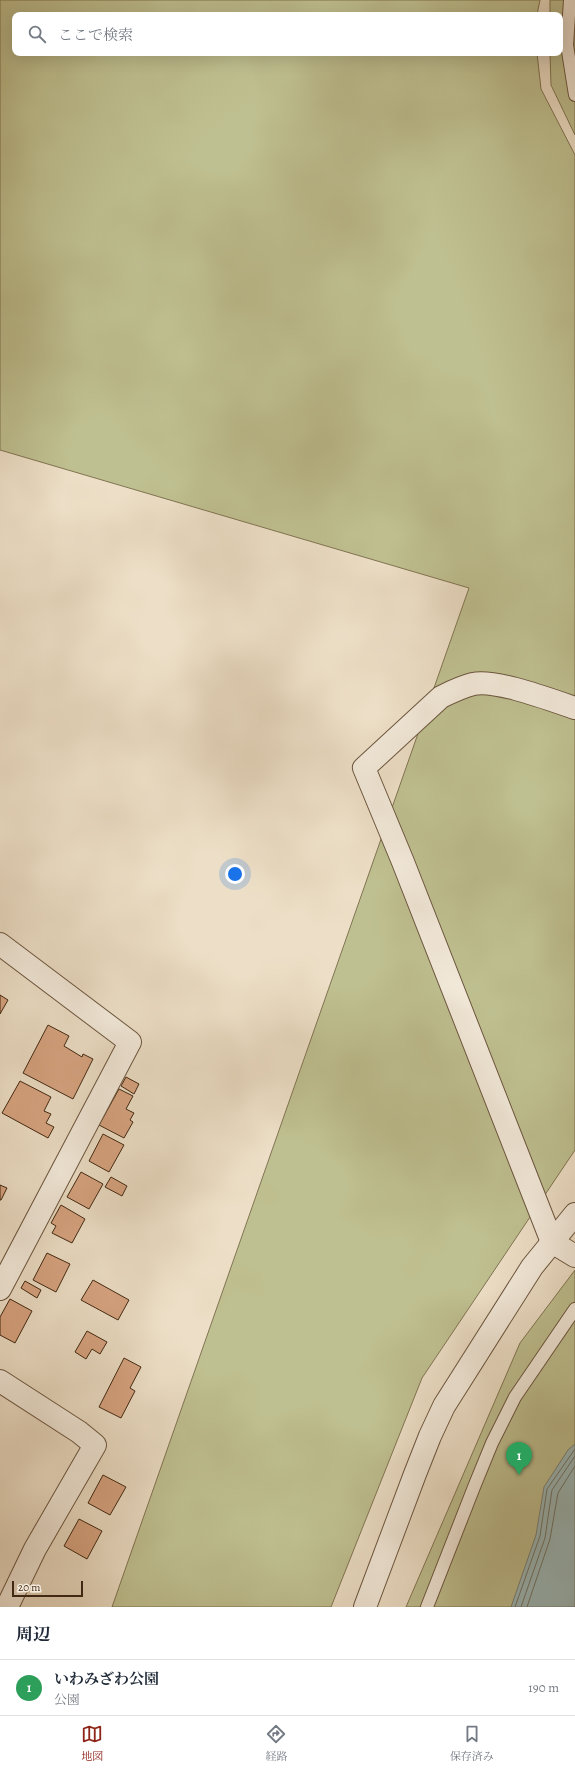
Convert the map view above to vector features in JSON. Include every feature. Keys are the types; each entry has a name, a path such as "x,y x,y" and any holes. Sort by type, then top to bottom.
{"street":[{"path":"575,708 494,684 474,684 454,690 441,697 411,723 364,768 403,862 552,1242 575,1256"},
{"path":"0,944 130,1042 0,1290"},
{"path":"366,1607 415,1474 444,1406 532,1267 575,1214"},
{"path":"0,1381 79,1432 95,1445 35,1549 7,1607"}],"lane":[{"path":"570,0 567,44 575,95"},
{"path":"427,1607 492,1443 515,1397 575,1309"}],"green space":[{"path":"0,0 540,0 538,12 12,12 12,56 537,56 541,89 575,155 575,1150 422,1378 331,1607 112,1607 469,588 0,450"},
{"path":"550,0 575,0 575,135 551,85 550,56 563,56 563,12 550,12"},
{"path":"575,1270 575,1607 406,1607 520,1343"}],"water":[{"path":"575,1444 575,1607 511,1607 536,1535 544,1487 568,1450"}],"building":[{"path":"0,995 8,1000 0,1014"},
{"path":"48,1025 69,1036 64,1046 82,1057 83,1054 93,1059 73,1099 23,1073"},
{"path":"126,1077 139,1084 134,1094 121,1086"},
{"path":"20,1081 51,1097 44,1111 51,1114 46,1123 54,1127 48,1138 2,1113"},
{"path":"119,1089 133,1096 126,1109 134,1113 130,1120 133,1122 124,1138 99,1125"},
{"path":"103,1134 124,1145 109,1172 89,1161"},
{"path":"81,1172 103,1184 89,1209 67,1197"},
{"path":"111,1177 127,1186 122,1196 105,1187"},
{"path":"0,1185 7,1188 1,1200 0,1200"},
{"path":"61,1205 85,1219 72,1243 52,1233 56,1226 51,1223"},
{"path":"47,1253 70,1264 56,1292 33,1280"},
{"path":"93,1280 129,1300 118,1320 81,1300"},
{"path":"25,1281 41,1290 37,1298 21,1288"},
{"path":"10,1299 32,1311 15,1343 0,1335 0,1317"},
{"path":"87,1331 107,1342 100,1354 92,1349 86,1359 75,1352"},
{"path":"124,1358 141,1367 130,1388 135,1391 121,1418 99,1407"},
{"path":"103,1475 126,1487 110,1515 88,1503"},
{"path":"79,1519 102,1531 87,1559 64,1546"}],"place":[{"name":"いわみざわ公園","path":"519,1475"}]}
